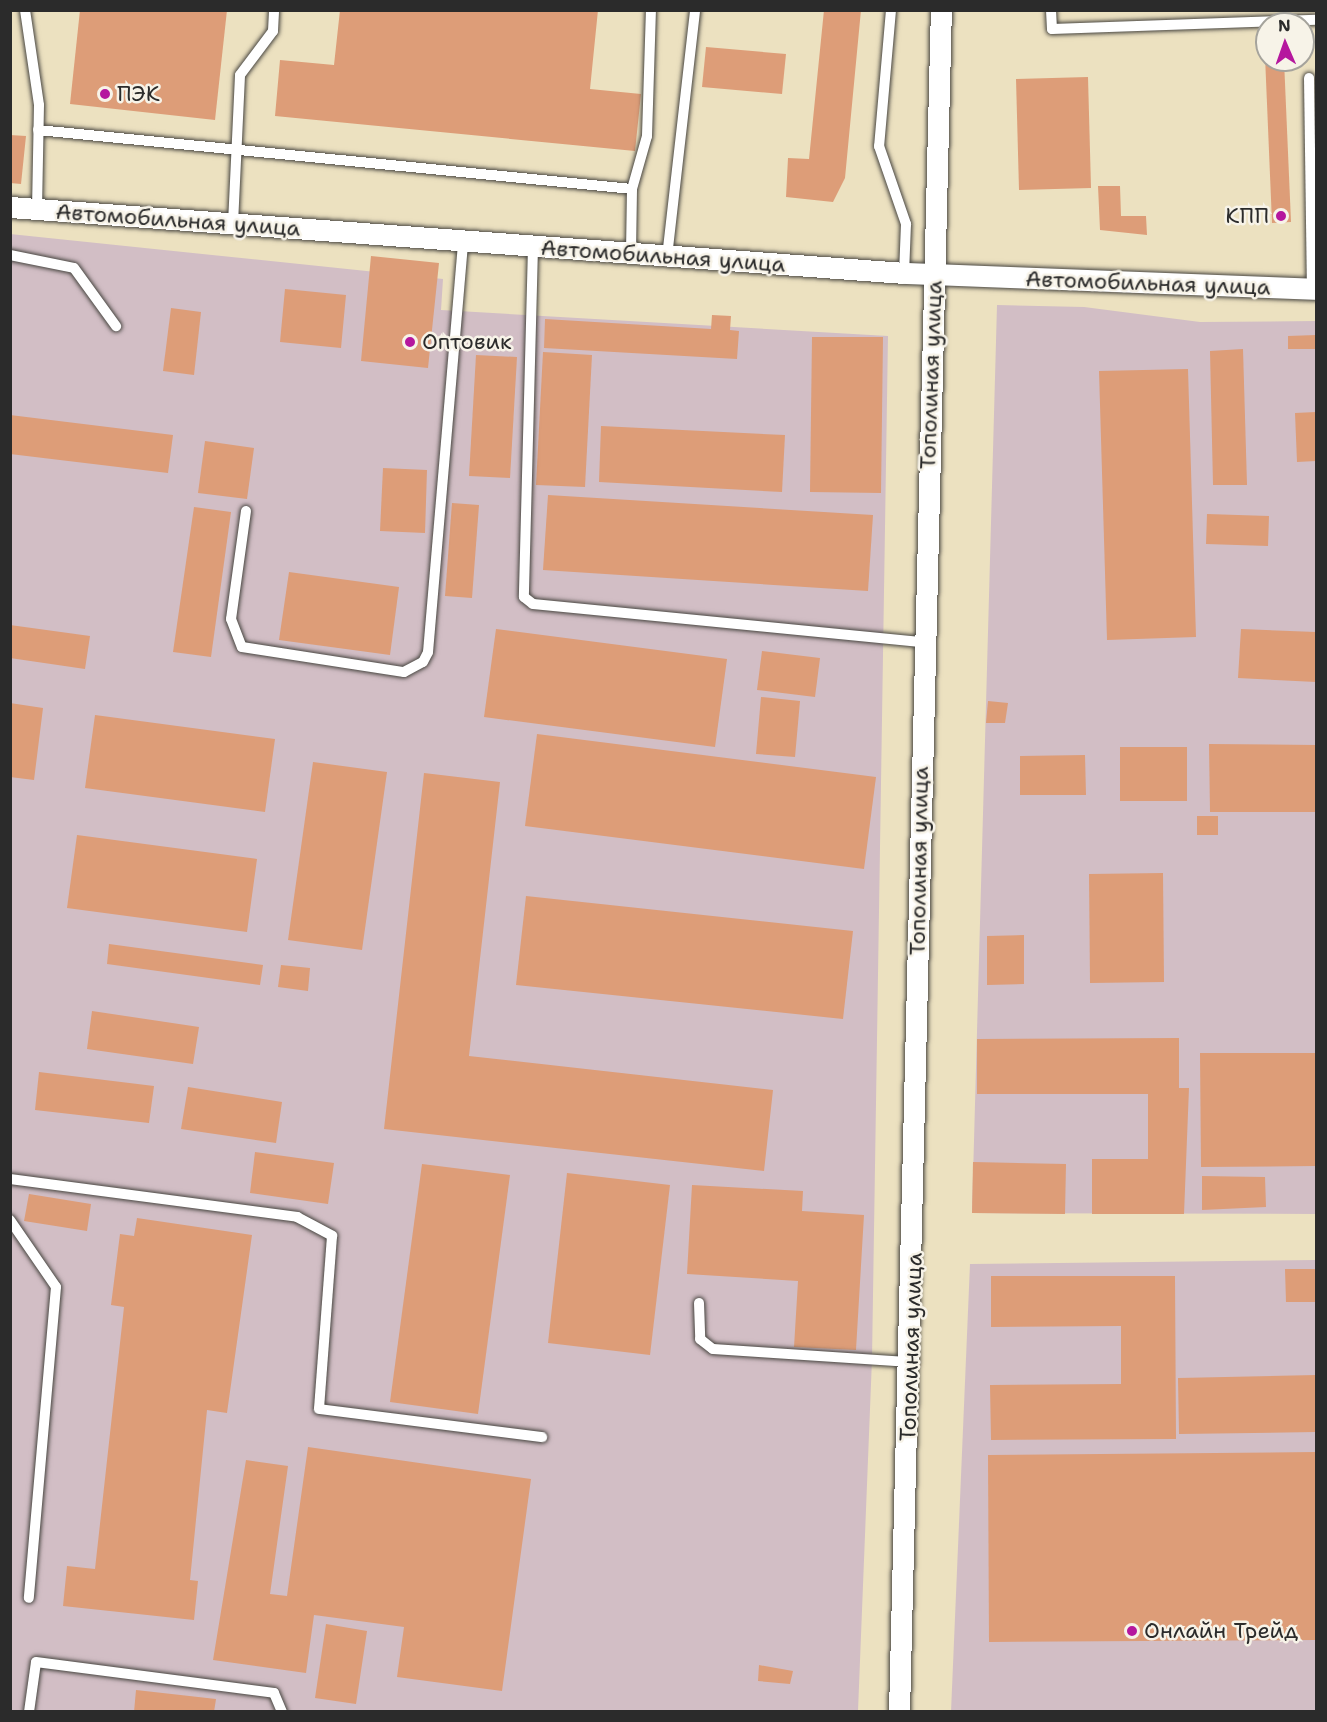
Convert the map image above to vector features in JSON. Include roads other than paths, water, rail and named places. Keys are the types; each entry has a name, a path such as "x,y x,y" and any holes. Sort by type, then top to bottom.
{"street":[{"name":"Тополиная улица","path":"899,1712 911,1362 923,642 941,10"},
{"name":"Автомобильная улица","path":"10,207 934,275 1314,289"}],"lane":[{"path":"25,10 38,130 37,209"},
{"path":"233,224 240,75 273,31 274,10"},
{"path":"631,254 632,189 647,136 651,10"},
{"path":"668,257 695,10"},
{"path":"891,10 879,146 906,224 904,273"},
{"path":"1051,10 1052,29 1317,20"},
{"path":"1310,78 1314,289"},
{"path":"38,130 237,152 632,189"},
{"path":"246,511 231,620 242,647 404,672 423,662 428,652 463,242"},
{"path":"532,247 524,597 533,604 923,642"},
{"path":"10,255 74,268 116,327"},
{"path":"10,1179 297,1217 332,1236 319,1409 542,1437"},
{"path":"10,1220 56,1287 29,1598"},
{"path":"699,1303 700,1339 713,1349 911,1362"},
{"path":"29,1712 36,1662 274,1694 282,1712"}],"place":[{"name":"ПЭК","path":"105,94"},
{"name":"КПП","path":"1281,216"},
{"name":"Оптовик","path":"410,342"},
{"name":"Онлайн Трейд","path":"1132,1631"}]}
